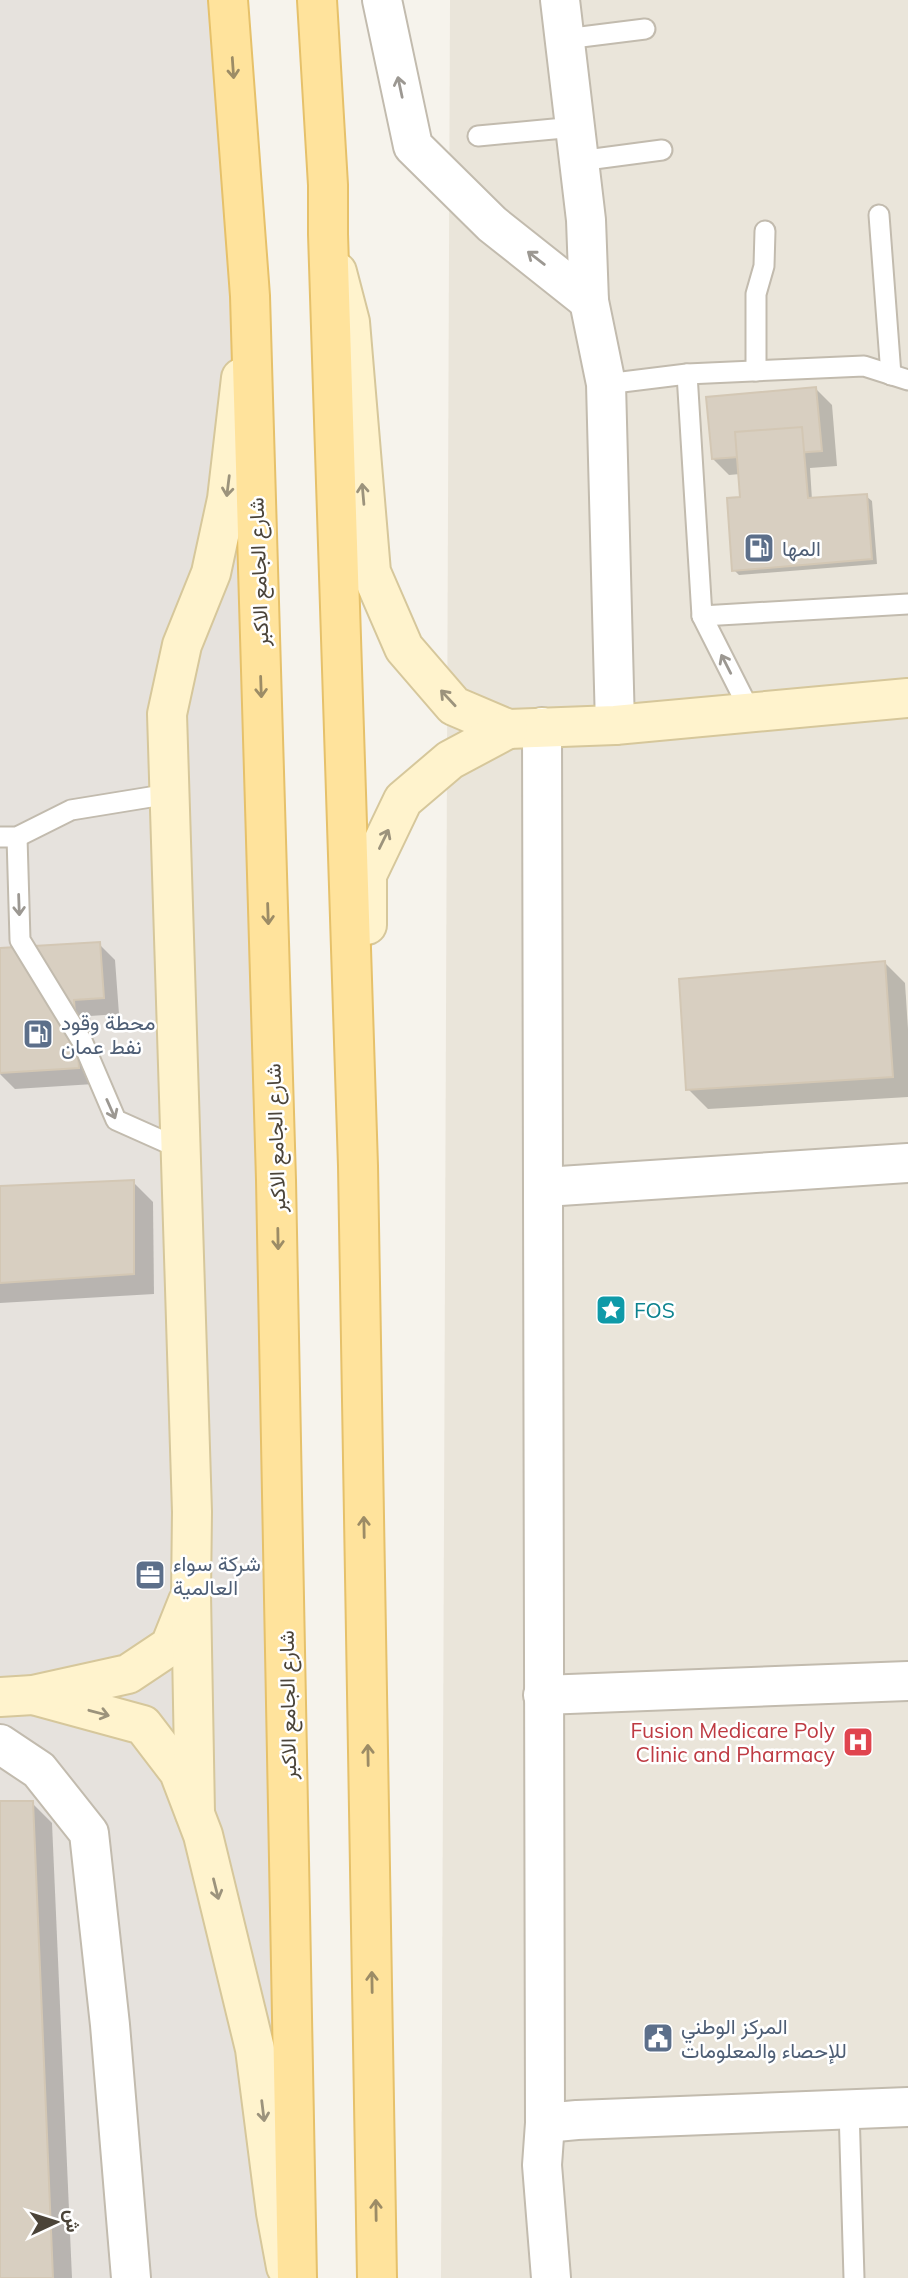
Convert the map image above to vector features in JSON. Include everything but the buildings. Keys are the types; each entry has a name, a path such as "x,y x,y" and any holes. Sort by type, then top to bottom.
{"main road":[{"name":"شارع الجامع الاكبر","path":"228,0 250,296 276,1180 297,2278"},
{"path":"317,0 328,184 355,1099 377,2278"}],"street":[{"path":"382,0 413,146 492,224 589,301"},
{"path":"560,0 586,220 589,301 607,384 615,725"},
{"path":"328,234 350,322 371,572 404,648 454,706 525,728 615,725 908,698"},
{"path":"195,1813 192,1512 167,714 182,645 211,573 227,499 250,296"},
{"path":"355,1099 367,991 367,875 404,800 450,760 525,728"},
{"path":"525,728 545,1187 545,2123 542,2165 551,2278"},
{"path":"545,1187 908,1163"},
{"path":"17,1696 128,1674 170,1646 191,1594"},
{"path":"543,1695 908,1681"},
{"path":"17,1696 143,1725 178,1772 203,1835 255,2049 276,2213 289,2278"},
{"path":"0,1744 39,1770 89,1833 110,2025 131,2278"},
{"path":"545,2123 908,2107"}],"lane":[{"path":"565,39 645,29"},
{"path":"478,136 662,150"},
{"path":"607,384 687,374 864,366 900,377 879,215"},
{"path":"755,371 756,294 764,266 765,232"},
{"path":"687,374 702,616 751,713"},
{"path":"702,616 908,604"},
{"path":"169,794 71,810 9,837 20,940 83,1043 116,1120 181,1149"},
{"path":"849,2109 854,2278"}],"shaded area":[{"path":"0,0 217,0 250,296 295,2278 0,2278"},
{"path":"450,0 908,0 908,2278 441,2278"}],"place":[{"name":"المه‍ا","path":"759,548"},
{"name":"محطة وقود نفط عمان","path":"38,1034"},
{"name":"FOS","path":"611,1310"},
{"name":"شركة سواء العالمية","path":"150,1575"},
{"name":"Fusion Medicare Poly Clinic and Pharmacy","path":"858,1742"},
{"name":"المركز الوطني للإحصاء والمعلومات","path":"658,2038"}]}
